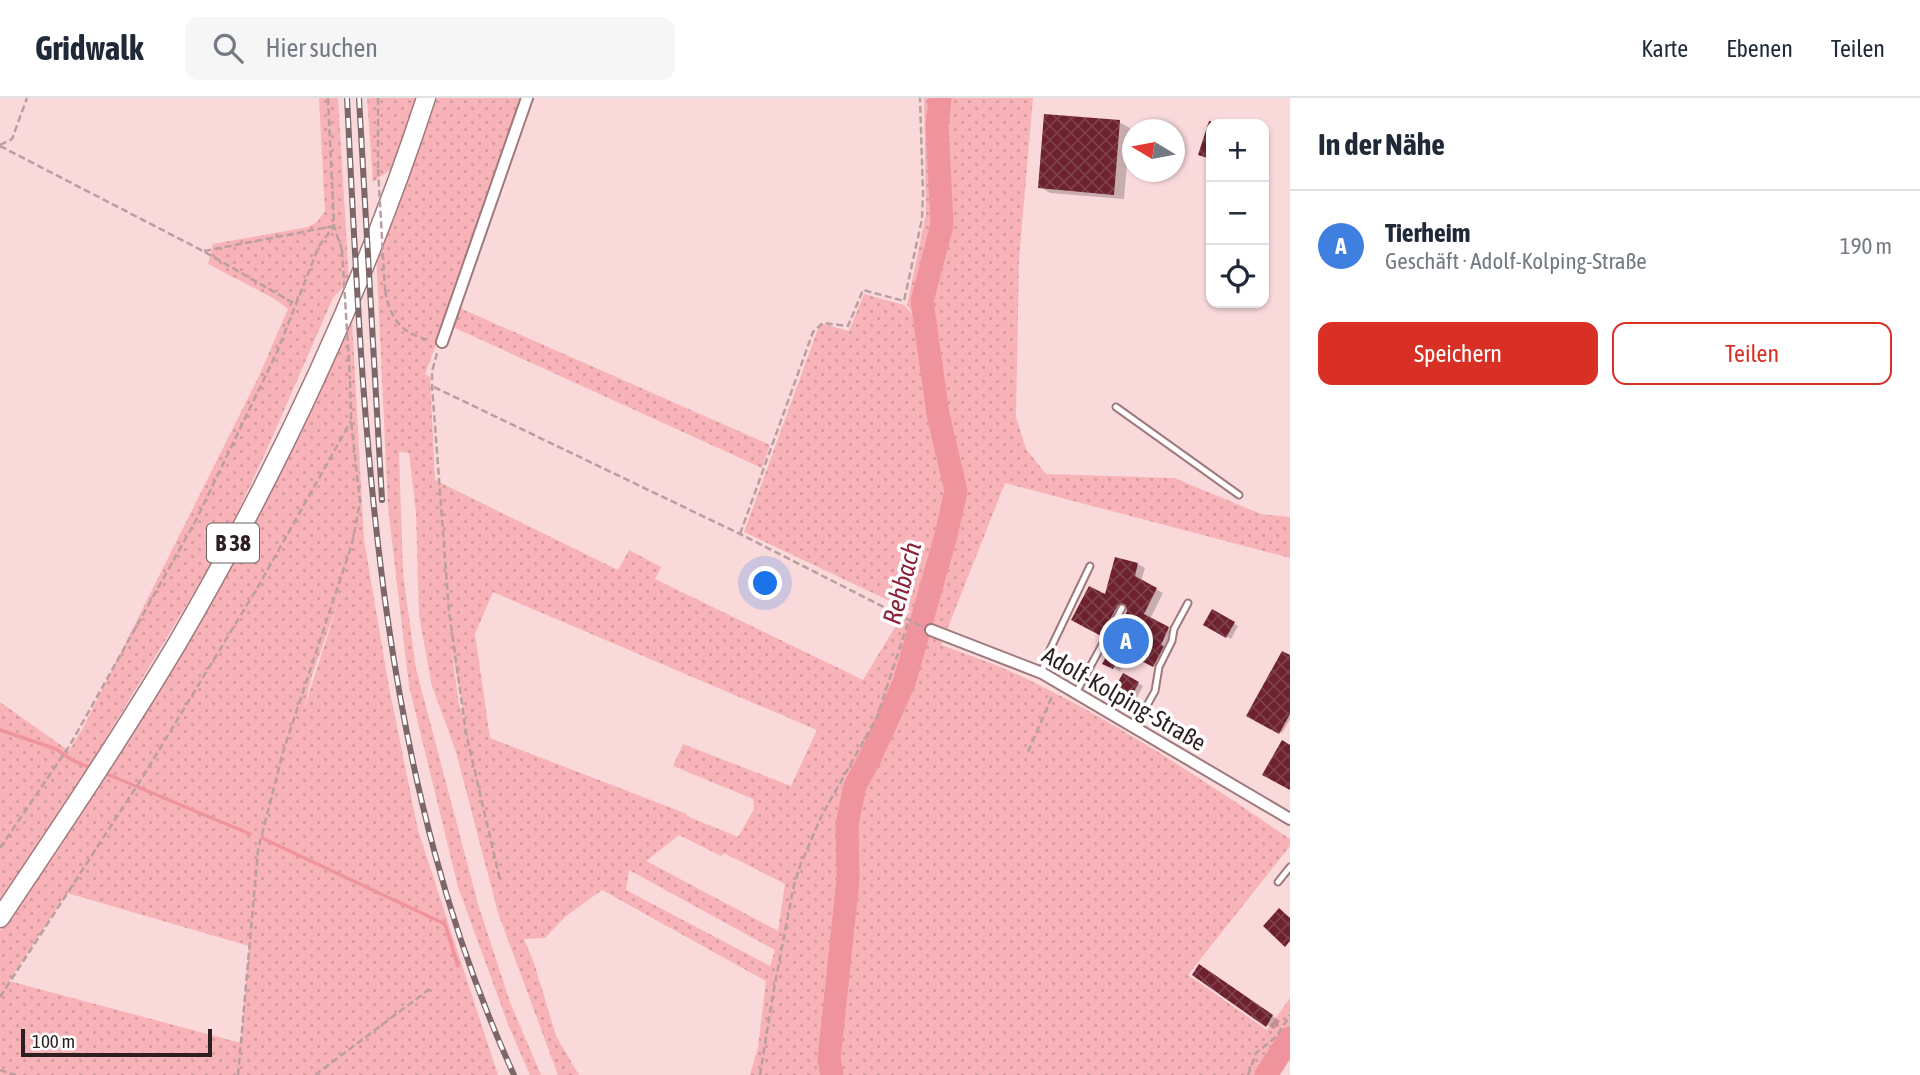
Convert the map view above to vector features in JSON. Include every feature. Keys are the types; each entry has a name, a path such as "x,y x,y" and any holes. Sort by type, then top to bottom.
{"main road":[{"name":"B 38","path":"0,918 105,759 177,643 226,556 303,406 341,322 391,198 426,98"}],"street":[{"path":"442,342 527,98"},
{"name":"Adolf-Kolping-Straße","path":"930,631 1059,681 1290,819"}],"lane":[{"path":"1116,407 1239,495"},
{"path":"1042,673 1045,660 1090,566"},
{"path":"1135,727 1155,691 1159,667 1188,603"},
{"path":"1077,691 1122,608"},
{"path":"1278,882 1290,867"}],"path":[{"path":"0,145 12,139 27,98"},
{"path":"238,1075 258,850 282,752 352,544 360,502 351,421 342,250 334,226 328,98"},
{"path":"377,98 378,169 387,302 400,326 410,335 442,342 435,360 432,386 450,624 466,733 500,880"},
{"path":"740,534 813,332 828,322 848,326 863,290 904,301 922,219 920,98"},
{"path":"0,145 203,251 298,305"},
{"path":"203,251 334,226"},
{"path":"0,848 70,745 196,520 298,305 319,246 334,226"},
{"path":"432,386 740,534 909,620 877,717 821,817 800,866 775,982 761,1075"},
{"path":"0,997 142,778 259,584 351,421"},
{"path":"1028,752 1059,681"},
{"path":"315,1075 431,988"},
{"path":"1248,1075 1256,1053 1276,1037 1290,1015"},
{"path":"0,1070 16,1075"}],"shaded area":[{"path":"319,98 338,98 349,281 333,298 222,546 93,760 0,900 0,702 69,751 84,726 259,376 288,309 273,298 208,264 213,244 308,227 317,222 325,211"},
{"path":"367,98 419,98 400,153 390,170 373,182"},
{"path":"437,98 519,98 518,110 453,305 770,445 762,468 444,323 425,374 430,377 435,480 618,570 629,550 661,567 655,579 863,680 895,627 911,611 744,532 820,323 849,331 864,294 904,305 914,316 907,305 926,214 924,98 1033,98 1019,259 1016,417 1026,449 1046,474 1174,478 1261,514 1290,517 1290,558 1005,483 941,645 1015,673 1060,695 1193,774 1290,839 1290,846 1188,975 1267,1030 1290,998 1290,1058 1279,1075 750,1075 758,1047 766,981 602,890 566,916 545,938 524,939 556,1036 579,1075 558,1075 498,913 456,752 432,686 419,616 416,512 409,453 399,452 403,573 416,669 478,904 510,1002 541,1075 530,1075 509,1027 458,887 409,686 388,507 376,252 394,220","holes":["493,592 817,730 791,786 683,744 673,766 753,799 754,809 738,837 687,814 490,738 475,634","451,644 466,725 459,704","679,835 721,856 724,853 785,884 778,931 646,861","629,870 775,950 770,966 626,890"]},
{"path":"352,320 364,540 389,687 418,830 498,1075 0,1075 0,931 229,565","holes":["338,603 304,709 312,675","67,893 249,946 241,1043 9,981"]}],"building":[{"path":"1044,114 1120,120 1114,195 1038,188"},
{"path":"1206,130 1206,157 1198,155"},
{"path":"1115,557 1138,563 1135,576 1157,588 1144,614 1169,627 1161,645 1164,646 1153,667 1122,651 1113,669 1102,664 1113,644 1110,641 1127,611 1125,604 1118,605 1101,636 1071,620 1089,586 1105,594"},
{"path":"1212,609 1235,622 1226,638 1203,625"},
{"path":"1282,651 1290,655 1290,714 1279,734 1246,716"},
{"path":"1123,673 1139,682 1129,702 1112,693"},
{"path":"1282,740 1290,745 1290,790 1262,775"},
{"path":"1279,908 1290,918 1290,941 1285,947 1263,926"},
{"path":"1199,964 1273,1015 1266,1027 1192,975"}],"waterway":[{"name":"Rehbach","path":"832,1075 829,1059 848,879 847,824 855,786 904,683 956,491 938,414 922,301 942,225 937,126 940,98"},
{"path":"0,730 56,749 91,768"},
{"path":"102,772 250,834"},
{"path":"264,839 445,924 458,966"},
{"path":"1266,1075 1290,1038"}],"railway":[{"path":"347,98 370,471 384,596 404,718 431,840 467,959 514,1075"},
{"path":"359,98 382,500"}],"place":[{"name":"Tierheim","path":"1126,641"}]}
